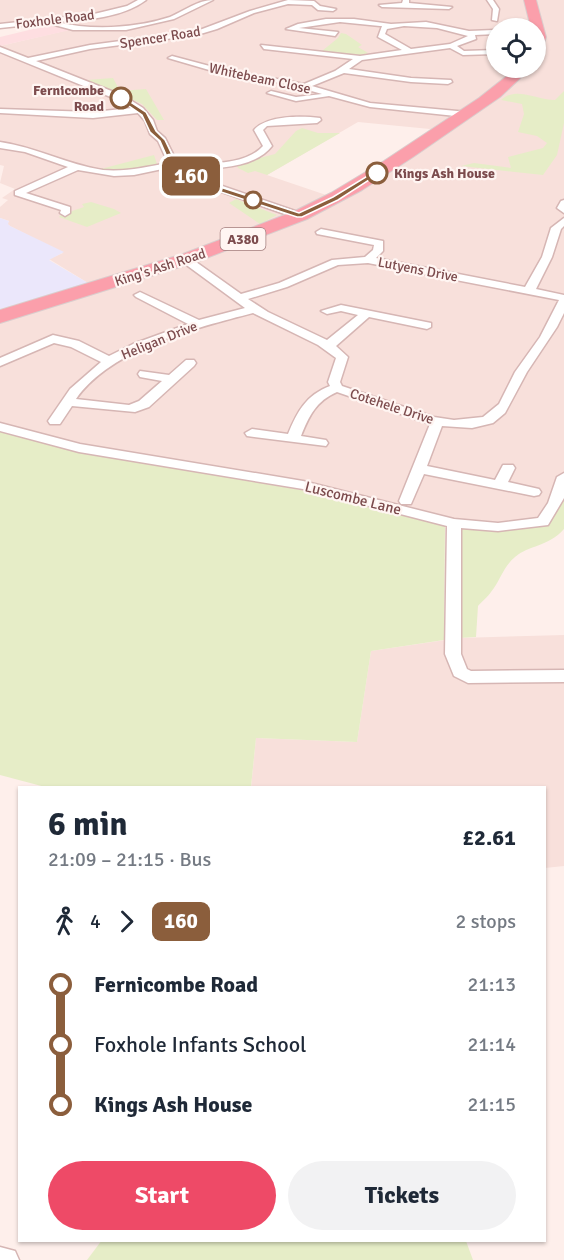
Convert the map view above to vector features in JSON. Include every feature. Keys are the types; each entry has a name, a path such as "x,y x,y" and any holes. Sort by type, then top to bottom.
{"highway":[{"path":"530,0 534,18"},
{"name":"King's Ash Road","path":"0,317 185,259 300,216 353,188 465,114 511,78"}],"street":[{"name":"Foxhole Road","path":"0,26 114,11 143,0"},
{"name":"Spencer Road","path":"45,20 62,26 124,26 171,18 210,0"},
{"path":"490,0 495,9 495,18"},
{"name":"Spencer Road","path":"29,60 83,48 197,33 288,1 314,3 318,8 333,9"},
{"path":"382,5 406,3 449,7"},
{"path":"495,9 505,9"},
{"path":"335,34 286,32 310,23 352,21 391,26 428,24 469,33 486,32"},
{"path":"391,26 382,30 381,35 410,51"},
{"path":"264,47 277,51 360,58 451,46 472,40 472,35 469,33"},
{"path":"451,46 475,63"},
{"path":"0,49 121,98 140,110 148,119 153,132 162,140 176,166 212,186 300,216"},
{"path":"455,61 486,53"},
{"name":"Whitebeam Close","path":"172,57 194,61 216,70 267,77 390,108 465,114"},
{"path":"304,87 327,79 360,58"},
{"path":"342,70 437,84 448,82"},
{"name":"Whitebeam Close","path":"271,96 310,99 331,94"},
{"path":"0,111 93,115 140,110"},
{"path":"0,145 36,150 94,171 115,173 255,156 262,154 268,146 258,133 260,127 274,122 305,123 317,120"},
{"path":"69,210 18,193 79,166"},
{"path":"564,202 562,208 564,210"},
{"path":"530,291 551,257 556,228 564,221"},
{"path":"321,232 379,243 378,251 368,260"},
{"path":"185,259 211,275 253,309 329,345 366,314"},
{"name":"Lutyens Drive","path":"241,298 283,285 336,262 368,260 530,291 564,300"},
{"path":"140,295 198,324"},
{"path":"154,302 170,296"},
{"name":"Cotehele Drive","path":"329,345 342,357 334,382 338,388 437,422 468,423 488,420 502,409 513,393 520,374 544,341 564,300"},
{"path":"327,311 341,308 429,325"},
{"name":"Heligan Drive","path":"55,421 75,392 109,361 137,347 198,324 253,309"},
{"path":"5,360 53,339 75,344 109,361"},
{"path":"5,360 26,365"},
{"path":"67,402 130,409 144,404 190,363"},
{"path":"144,374 172,379"},
{"path":"293,439 306,405 322,393 338,388"},
{"path":"406,501 437,422"},
{"name":"Luscombe Lane","path":"0,427 79,448 303,485 454,523 498,527 543,522 555,503 564,477"},
{"path":"252,433 321,443"},
{"path":"500,484 508,468"},
{"path":"420,469 534,492"},
{"path":"454,523 453,654 460,672 468,677 564,676"},
{"path":"0,1260 6,1260"}],"shaded area":[{"path":"0,0 564,0 564,477 543,522 498,527 454,523 343,495 79,448 0,427 0,317 88,283 49,259 63,253 10,226 7,224 9,221 0,218 0,207 8,200 2,198 15,189 0,183 4,166 0,165 0,46 77,28 45,20 0,26","holes":["358,122 440,130 335,198 267,175"]},
{"path":"54,24 79,28 0,46 0,37"},
{"path":"0,218 9,221 10,226 64,252 49,260 88,283 0,309"},
{"path":"564,635 564,866 546,868 546,786 251,786 256,738 357,742 371,651 459,638"}],"green space":[{"path":"341,33 362,45 358,47 368,53 357,56 322,51"},
{"path":"113,78 120,91 146,89 164,120 157,120 142,104 87,80"},
{"path":"564,91 564,123 557,155 543,175 461,166 474,163 511,168 508,157 543,148 547,143 537,136 518,132 524,114 522,104 501,100 513,94 520,94 555,100"},
{"path":"302,128 318,133 340,133 267,175 255,171 248,173 238,168 236,164 275,154 296,131"},
{"path":"154,155 157,164 152,167 115,171 97,170"},
{"path":"236,199 277,215 260,224 229,203"},
{"path":"91,202 121,213 87,227 59,217 67,216 72,211 84,207 82,204"},
{"path":"0,431 76,451 301,490 445,526 444,640 371,651 357,742 256,738 251,786 41,786 0,775"},
{"path":"564,494 564,529 552,539 520,553 511,561 490,594 478,606 476,637 459,638 458,526 544,525"},
{"path":"100,1242 466,1242 473,1260 87,1260"}],"bus line":[{"name":"160","path":"121,98 144,114 153,132 162,140 173,165 212,186 300,216 377,173"}],"place":[{"name":"Fernicombe Road","path":"121,98"},
{"name":"Kings Ash House","path":"377,173"}]}
